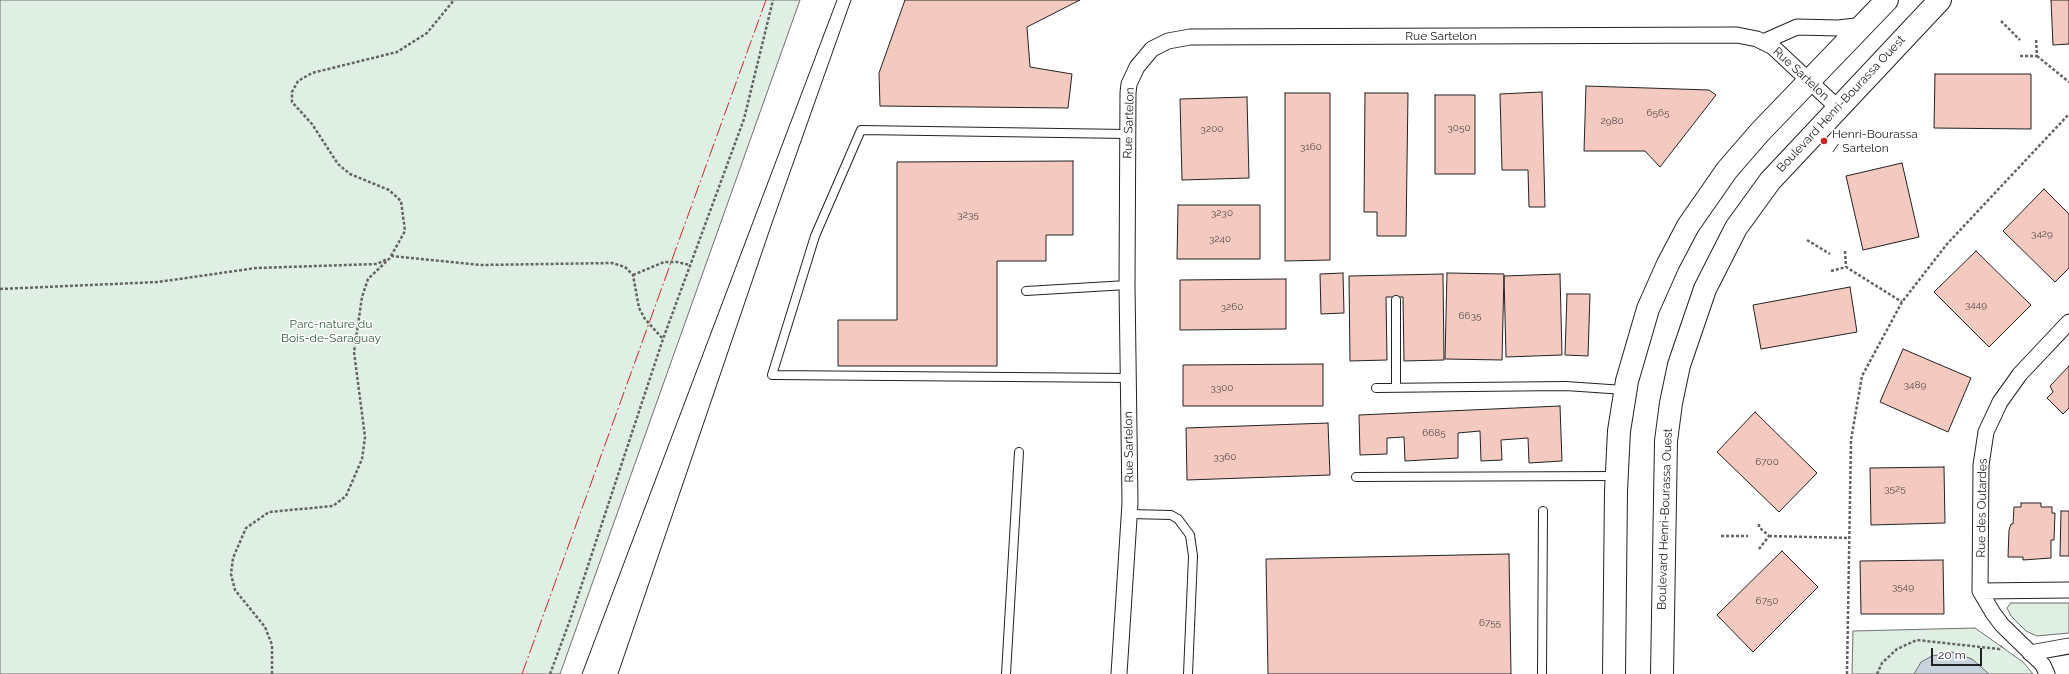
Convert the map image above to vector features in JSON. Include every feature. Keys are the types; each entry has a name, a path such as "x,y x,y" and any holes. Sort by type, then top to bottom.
{"main road":[{"path":"1614,674 1619,431 1625,390 1633,357 1648,309 1668,264 1688,226 1712,189 1737,158 1808,81 1887,0"},
{"name":"Boulevard Henri-Bourassa Ouest","path":"1662,674 1663,521 1666,441 1671,403 1684,347 1711,275 1736,228 1752,203 1782,165 1940,0"}],"street":[{"name":"Rue Sartelon","path":"1764,42 1797,27 1848,27 1865,23"},
{"name":"Rue Sartelon","path":"1119,674 1130,514 1127,285 1128,93 1129,84 1137,67 1152,49 1177,39 1724,34 1748,36 1764,42 1781,54 1837,108"},
{"name":"Rue des Outardes","path":"2047,674 2043,665 2013,636 1993,613 1980,590 1981,465 1986,432 2000,402 2020,374 2069,322"},
{"path":"1980,590 2069,590"},
{"path":"2030,652 2069,646"}],"lane":[{"path":"1127,134 861,130 815,236 772,375 1128,378"},
{"path":"1026,291 1127,285"},
{"path":"1396,300 1396,388"},
{"path":"1376,388 1566,386 1625,390"},
{"path":"1006,674 1019,452"},
{"path":"1356,477 1617,476"},
{"path":"1542,674 1543,511"},
{"path":"1130,514 1171,515 1178,519 1190,535 1193,556 1188,674"}],"path":[{"path":"272,674 272,645 265,627 236,590 231,574 233,558 246,528 269,512 334,506 346,496 362,459 365,437 354,352 362,297 368,279 392,256 405,231 401,201 389,190 350,174 338,164 312,124 292,102 292,92 298,81 312,73 397,52 427,33 454,0"},
{"path":"550,674 570,620 663,339 744,119 773,0"},
{"path":"2001,21 2020,40"},
{"path":"2036,39 2037,56"},
{"path":"2020,56 2037,56 2069,82"},
{"path":"1847,674 1851,440 1862,376 1902,302 1947,244 2069,114"},
{"path":"1807,240 1830,254"},
{"path":"1845,252 1846,267"},
{"path":"0,289 158,282 256,268 377,264 392,256 481,265 612,263 625,267 633,275 639,308 645,319 663,339"},
{"path":"633,275 664,262 677,262 690,265"},
{"path":"1831,271 1846,267 1902,302"},
{"path":"1759,524 1759,527 1770,536 1849,538"},
{"path":"1721,536 1748,536"},
{"path":"1759,548 1770,536"},
{"path":"1877,674 1882,663 1897,649 1917,640 1999,649 2013,636"}],"green space":[{"name":"Parc-nature du Bois-de-Saraguay","path":"0,0 800,0 560,674 0,674"},
{"path":"2011,603 2069,603 2069,633 2037,636 2026,631 2011,616 2007,608"},
{"path":"1975,628 2023,662 2033,674 1852,674 1853,631"}],"shaded area":[{"path":"1952,652 1972,659 1989,674 1914,674 1921,662 1932,656"}],"building":[{"path":"905,0 1080,0 1027,27 1030,67 1072,74 1068,108 880,106 879,73"},
{"path":"2051,0 2069,0 2069,44 2053,45"},
{"path":"1935,74 2031,74 2031,129 1934,128"},
{"path":"1586,86 1709,90 1716,95 1660,167 1645,151 1584,151"},
{"path":"1542,92 1545,207 1529,207 1528,170 1502,170 1500,94"},
{"path":"1285,93 1330,93 1330,260 1285,261"},
{"path":"1365,93 1408,93 1406,236 1377,236 1377,212 1364,212"},
{"path":"1435,95 1475,95 1475,174 1435,174"},
{"path":"1247,97 1249,178 1182,180 1180,99"},
{"path":"1073,161 1073,235 1046,235 1046,261 997,261 997,366 838,366 838,320 897,320 897,162"},
{"path":"1902,163 1919,237 1863,250 1846,176"},
{"path":"2044,189 2069,214 2069,268 2055,282 2003,231"},
{"path":"1178,205 1260,205 1260,259 1177,259"},
{"path":"1976,251 2031,305 1989,347 1934,292"},
{"path":"1343,273 1344,313 1321,314 1320,274"},
{"path":"1447,273 1504,274 1502,360 1445,359"},
{"path":"1443,274 1444,360 1404,361 1403,297 1386,297 1387,360 1350,361 1349,276"},
{"path":"1560,274 1562,355 1506,357 1504,276"},
{"path":"1286,279 1286,329 1180,330 1180,280"},
{"path":"1850,287 1857,332 1761,349 1753,305"},
{"path":"1567,294 1590,294 1588,356 1565,355"},
{"path":"1903,349 1971,378 1948,432 1880,402"},
{"path":"1323,364 1323,406 1183,406 1183,365"},
{"path":"2069,366 2069,408 2063,414 2047,398 2053,392 2050,386"},
{"path":"1560,406 1562,461 1529,463 1528,438 1501,440 1502,460 1481,461 1480,431 1458,433 1458,458 1405,461 1404,437 1387,438 1387,454 1360,455 1359,415"},
{"path":"1755,412 1817,473 1779,512 1717,452"},
{"path":"1328,423 1330,475 1187,480 1186,428"},
{"path":"1944,467 1945,523 1871,525 1870,468"},
{"path":"2021,503 2041,503 2041,507 2052,507 2052,513 2055,513 2054,540 2051,540 2051,558 2023,560 2023,557 2008,557 2009,530 2011,524 2013,524 2014,507 2021,507"},
{"path":"2061,511 2069,511 2069,556 2060,556"},
{"path":"1782,551 1818,587 1753,652 1717,615"},
{"path":"1509,554 1511,674 1268,674 1266,559"},
{"path":"1943,560 1944,614 1861,614 1860,561"}],"tram line":[{"path":"582,674 837,0"},
{"path":"618,674 772,223 851,0"}],"power":[{"path":"522,674 766,0"}],"place":[{"name":"Henri-Bourassa / Sartelon","path":"1824,141"}]}
